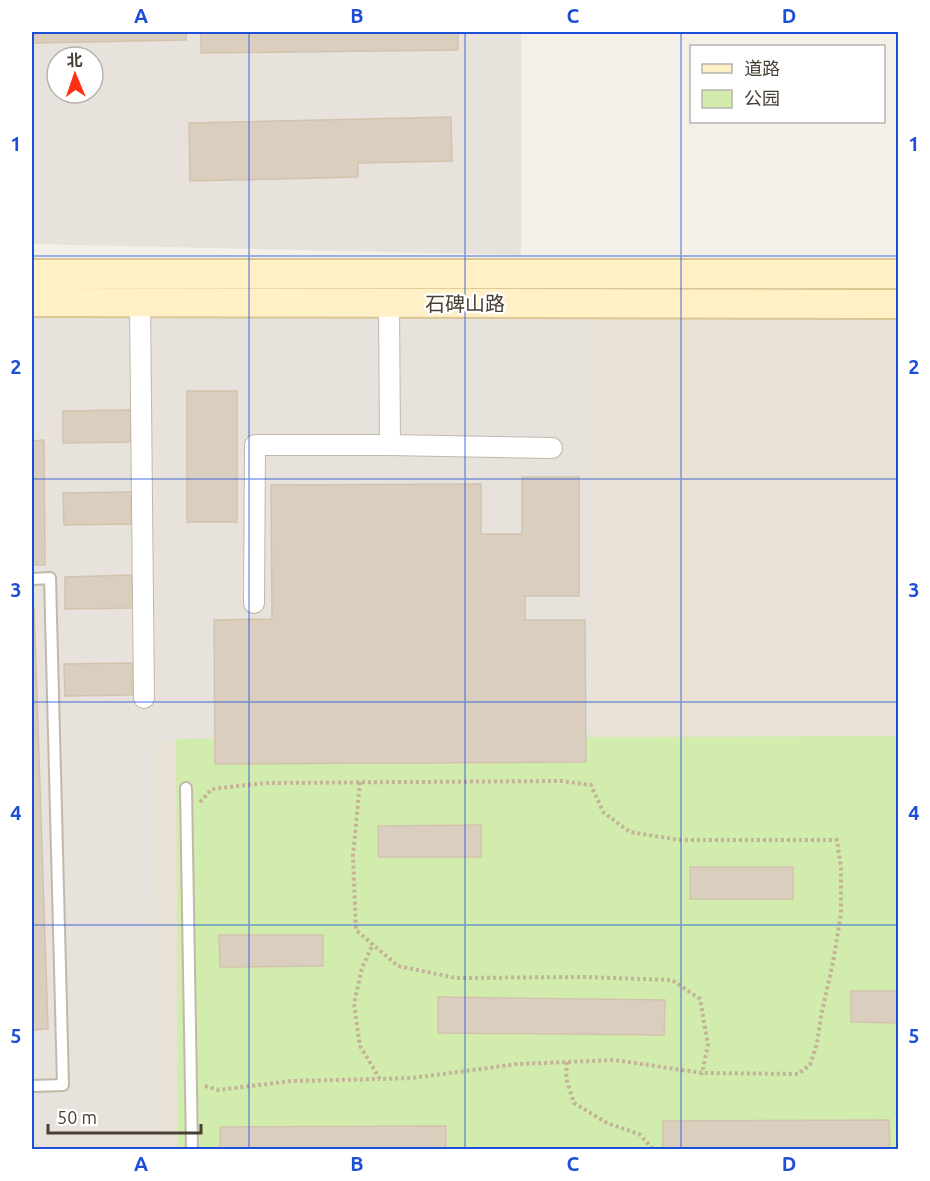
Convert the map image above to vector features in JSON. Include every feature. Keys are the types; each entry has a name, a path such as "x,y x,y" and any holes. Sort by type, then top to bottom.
{"street":[{"path":"32,274 898,274"},
{"name":"石碑山路","path":"32,302 898,304"},
{"path":"140,302 144,698"},
{"path":"389,303 390,445"},
{"path":"254,603 255,445 552,448"}],"lane":[{"path":"32,579 50,578 63,1085 32,1086"},
{"path":"186,788 192,1149"}],"path":[{"path":"198,804 212,789 265,783 562,781 591,785 603,812 630,832 679,840 837,840 841,867 841,914 817,1043 810,1065 798,1074 702,1073 615,1060 518,1064 412,1078 291,1081 219,1090 203,1086"},
{"path":"360,782 353,856 356,930 398,966 456,978 586,977 672,980 700,999 708,1045 702,1073"},
{"path":"373,944 362,968 354,1004 360,1046 380,1079"},
{"path":"567,1062 566,1078 574,1103 607,1122 639,1134 654,1149"}],"shaded area":[{"path":"32,32 521,32 521,255 32,244"},
{"path":"32,316 592,316 591,737 176,739 155,745 158,1149 32,1149"},
{"path":"592,316 898,320 898,1149 158,1149 155,745 176,739"}],"green space":[{"path":"898,736 898,1149 178,1149 176,739"}],"building":[{"path":"32,32 186,32 186,40 32,43"},
{"path":"201,32 458,32 458,50 201,53"},
{"path":"451,117 452,161 358,163 358,177 190,181 189,123"},
{"path":"187,391 237,391 237,522 187,522"},
{"path":"131,410 131,442 63,443 63,411"},
{"path":"44,440 45,565 32,565 32,441"},
{"path":"522,477 579,477 579,596 525,596 525,620 585,620 586,762 215,764 214,620 272,619 271,485 481,484 481,534 522,534"},
{"path":"131,492 131,524 64,525 63,493"},
{"path":"132,575 133,608 65,609 65,577"},
{"path":"32,607 34,607 48,1029 32,1030"},
{"path":"132,663 132,695 65,696 64,664"},
{"path":"481,825 481,857 378,857 378,826"},
{"path":"690,867 793,867 793,899 690,899"},
{"path":"219,935 323,935 323,966 220,967"},
{"path":"851,991 898,991 898,1023 851,1022"},
{"path":"438,997 665,1000 664,1035 438,1033"},
{"path":"889,1120 890,1150 663,1150 663,1121"},
{"path":"446,1126 446,1150 220,1150 220,1127"}]}
